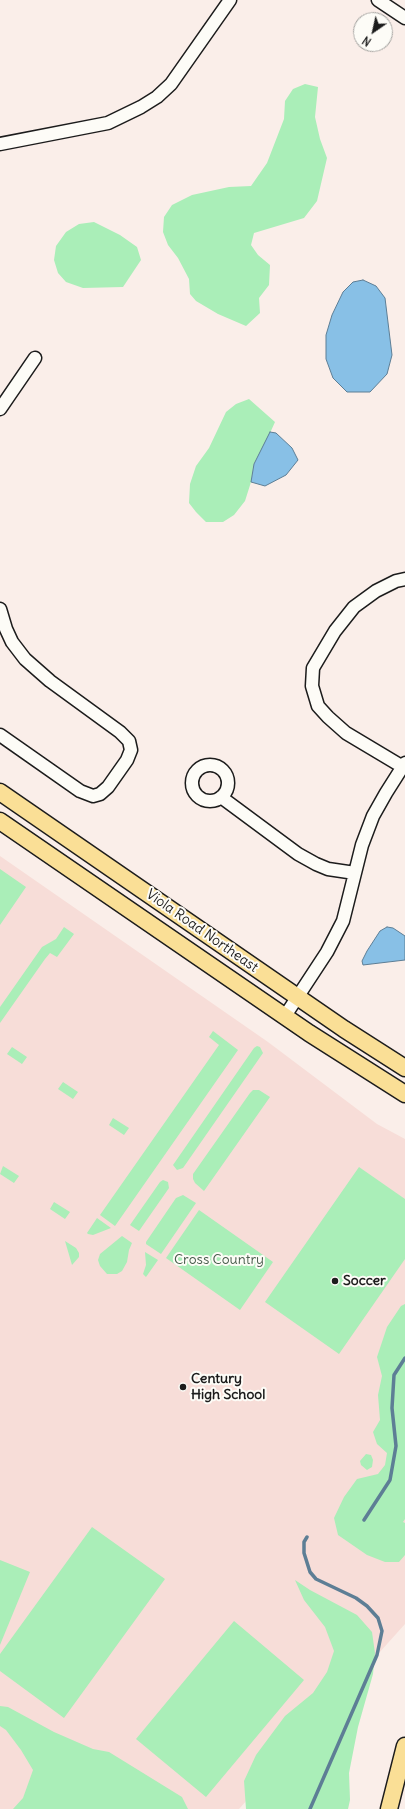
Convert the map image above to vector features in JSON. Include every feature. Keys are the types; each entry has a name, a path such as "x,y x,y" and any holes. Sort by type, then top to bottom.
{"main road":[{"name":"Viola Road Northeast","path":"0,792 298,997 405,1068"},
{"name":"Viola Road Northeast","path":"0,821 285,1016 405,1094"},
{"path":"389,1809 405,1746"}],"street":[{"path":"0,144 108,122 141,107 157,97 171,84 230,0"},
{"path":"378,0 405,18"},
{"path":"0,409 34,358"},
{"path":"285,1016 327,952 343,921 362,844 373,816 386,792 404,765 346,733 328,717 318,706 312,686 313,668 335,631 354,607 376,591 396,581 405,579"},
{"path":"0,609 6,630 12,642 29,663 50,681 120,732 129,741 131,750 127,760 108,787 100,794 93,796 80,791 0,736"},
{"path":"221,797 304,857 328,869 355,873"}],"shaded area":[{"name":"Century High School","path":"0,856 268,1042 377,1124 405,1139 405,1624 239,1809 0,1809"}],"green space":[{"path":"305,84 318,87 315,117 320,139 327,158 317,201 304,218 254,233 251,245 258,255 270,265 269,285 259,298 260,313 246,326 218,314 196,301 190,294 189,279 178,258 168,245 163,232 164,217 172,205 192,195 229,187 251,186 267,163 284,119 285,101 293,89"},
{"path":"94,222 120,235 137,247 141,260 123,287 83,288 66,282 58,273 54,260 56,246 66,232 79,224"},
{"path":"249,399 275,422 254,464 251,482 245,501 234,515 223,522 206,522 189,503 190,484 196,466 209,448 226,412 236,404"},
{"path":"0,869 26,887 0,925"},
{"path":"64,927 74,934 57,957 50,953 45,959 0,1023 0,1007 42,947 56,939"},
{"path":"213,1031 238,1050 115,1226 100,1215 219,1045 209,1037"},
{"path":"257,1046 260,1047 263,1053 183,1168 177,1170 173,1165 254,1048"},
{"path":"12,1047 27,1057 22,1064 7,1054"},
{"path":"63,1082 78,1092 73,1099 58,1089"},
{"path":"253,1090 259,1090 270,1097 204,1191 195,1183 193,1174"},
{"path":"113,1118 129,1128 124,1135 109,1125"},
{"path":"3,1166 19,1176 14,1183 0,1174"},
{"name":"Soccer","path":"359,1167 405,1199 405,1259 339,1354 265,1302"},
{"path":"163,1180 168,1182 169,1188 139,1231 130,1225 160,1182"},
{"path":"183,1195 196,1203 161,1254 146,1244 146,1242 176,1198"},
{"path":"54,1202 70,1212 65,1219 50,1209"},
{"name":"Cross Country","path":"199,1210 273,1262 240,1310 166,1258"},
{"path":"97,1218 111,1228 93,1235 88,1234 87,1233"},
{"path":"122,1236 132,1243 127,1262 122,1271 117,1274 107,1274 100,1266 98,1260 100,1254"},
{"path":"65,1241 76,1248 79,1253 79,1257 72,1265"},
{"path":"145,1252 158,1260 146,1277 143,1274 146,1265"},
{"path":"405,1304 405,1519 403,1522 405,1523 405,1555 399,1562 385,1562 367,1555 338,1535 334,1518 344,1497 357,1479 378,1474 385,1465 387,1453 377,1444 373,1432 380,1420 378,1395 382,1376 377,1357 387,1327 401,1306"},
{"path":"366,1454 371,1455 373,1460 372,1467 367,1470 361,1465 360,1461"},
{"path":"92,1527 165,1579 64,1718 0,1671 0,1654"},
{"path":"0,1560 30,1572 0,1645"},
{"path":"295,1580 310,1590 357,1615 372,1632 375,1653 373,1674 358,1727 349,1773 350,1800 348,1809 246,1809 244,1781 256,1755 285,1716 313,1693 327,1672 334,1651 325,1627 304,1600"},
{"path":"234,1621 304,1680 206,1797 136,1739"},
{"path":"0,1706 8,1707 54,1732 93,1749 109,1752 182,1797 188,1809 13,1809 23,1798 33,1770 21,1750 6,1730 0,1726"}],"water":[{"path":"363,280 376,286 385,298 392,355 387,374 370,392 347,392 333,378 326,359 326,335 332,315 343,292 353,282"},
{"path":"270,432 276,433 292,448 298,460 286,475 265,486 251,482 254,464"},
{"path":"387,927 393,928 405,936 405,960 363,965 362,961 367,951 380,931"}],"waterway":[{"path":"364,1520 390,1480 396,1446 392,1408 394,1375 405,1358"},
{"path":"307,1537 304,1542 304,1553 310,1572 316,1579 356,1598 367,1606 378,1618 382,1631 377,1655 310,1809"}],"place":[{"name":"Soccer","path":"335,1281"},
{"name":"Century High School","path":"183,1387"}]}
